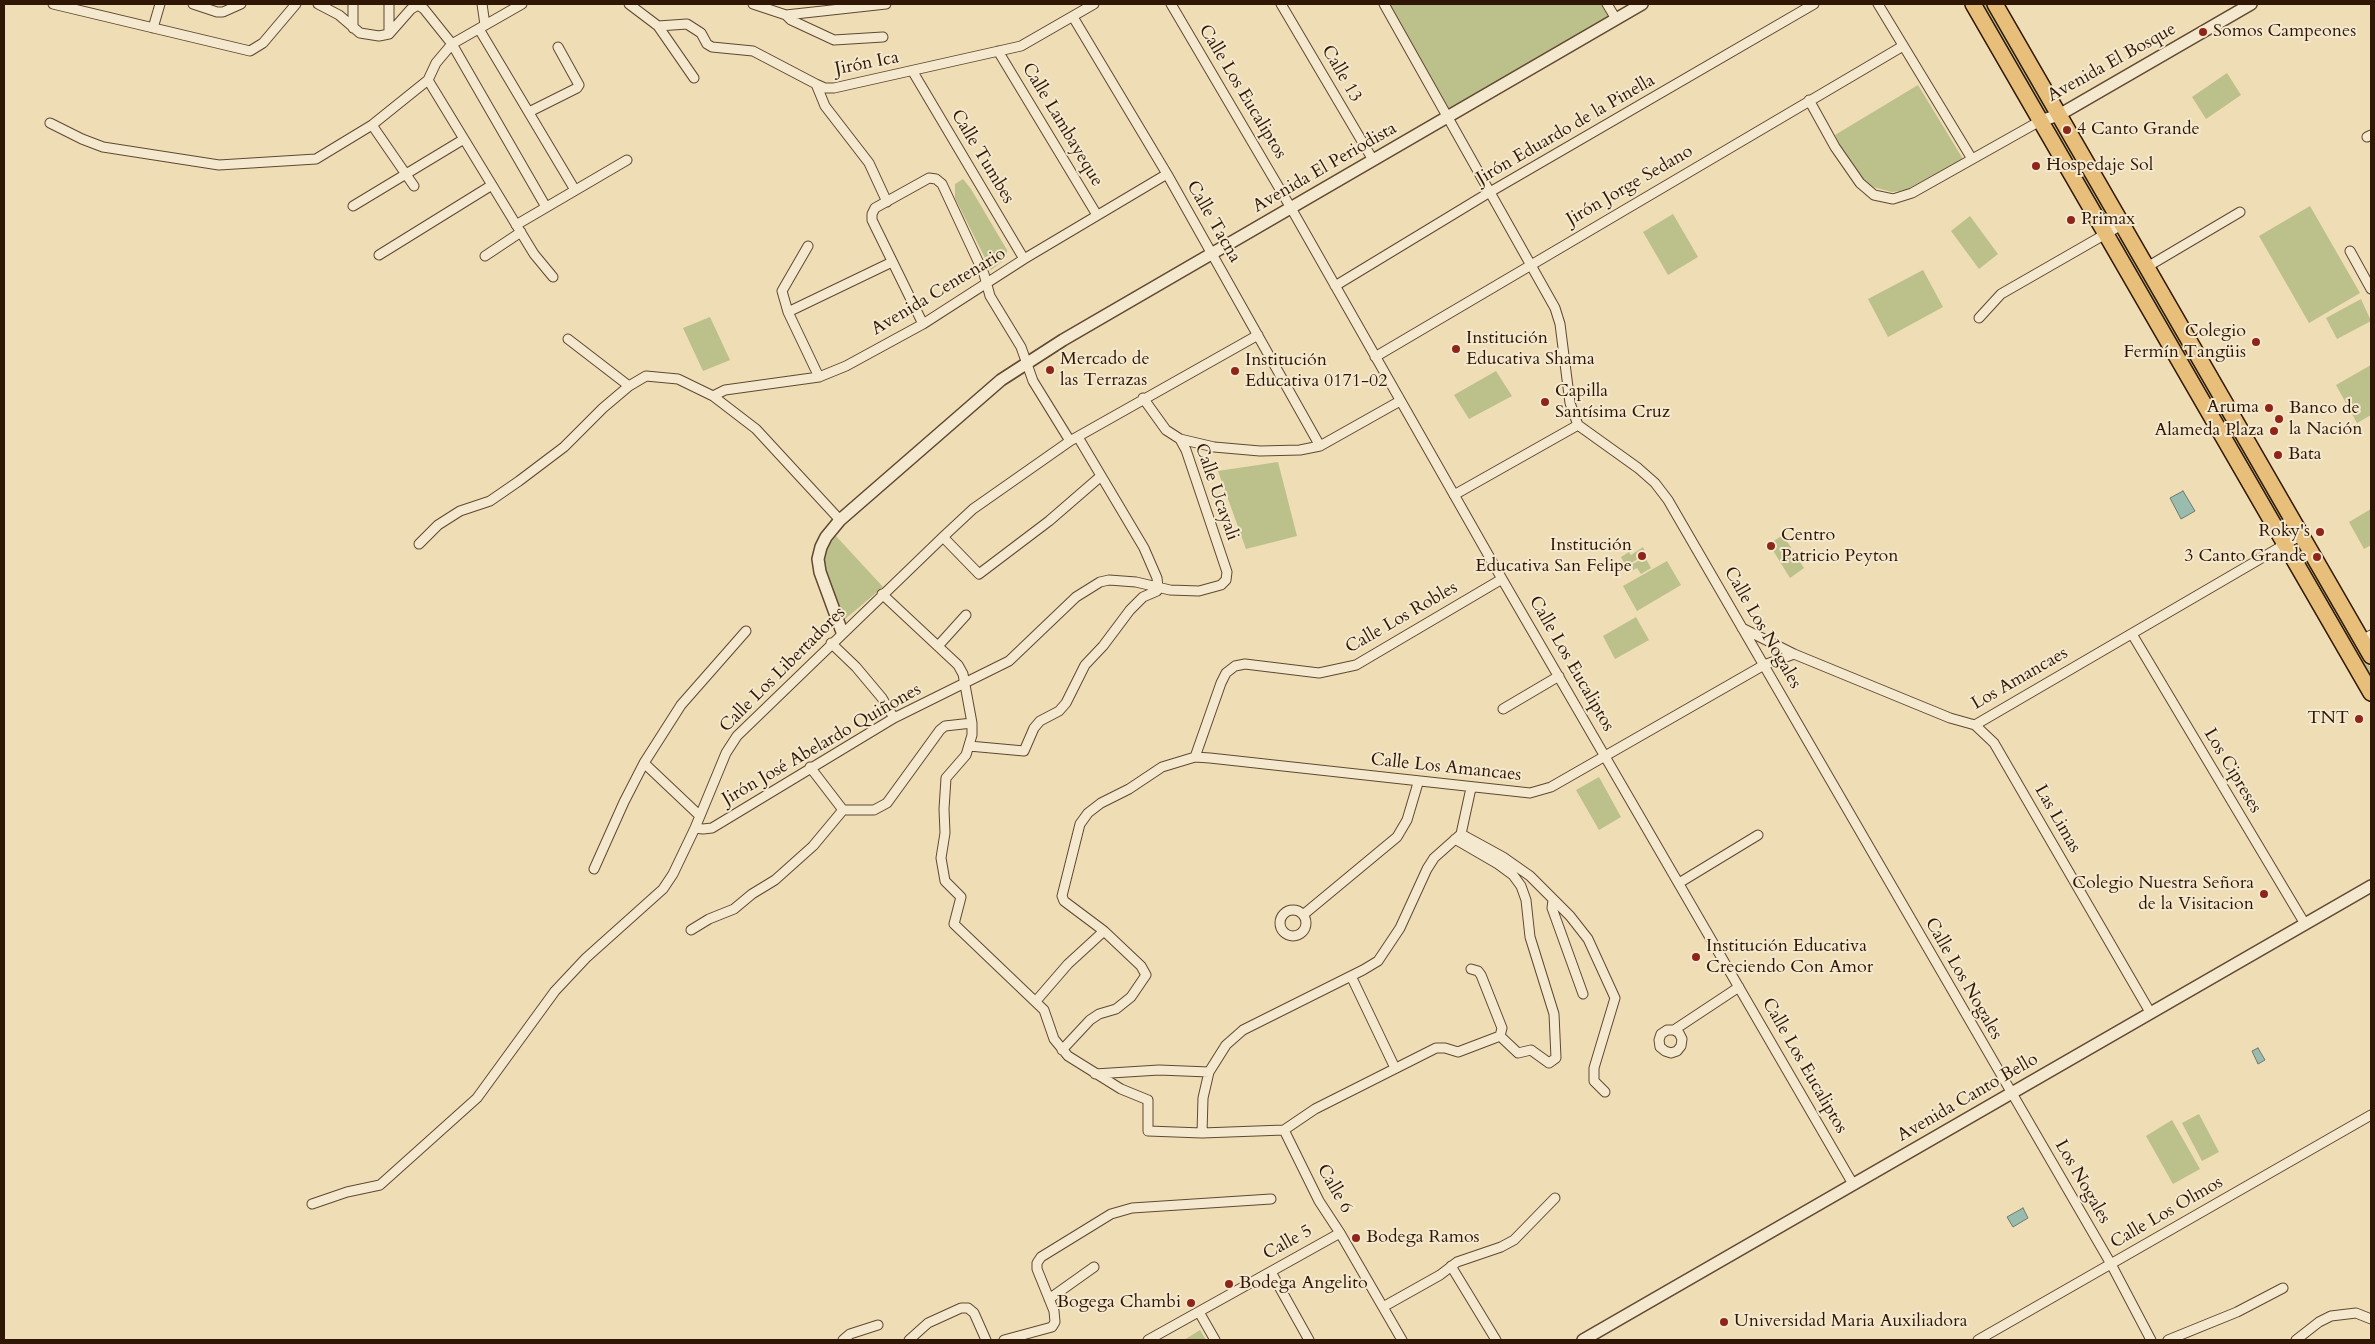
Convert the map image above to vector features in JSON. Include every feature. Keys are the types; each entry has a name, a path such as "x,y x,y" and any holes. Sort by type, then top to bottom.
{"main road":[{"path":"1973,4 2371,693"},
{"path":"1996,4 2301,535 2367,638 2371,656"}],"street":[{"path":"52,4 250,51 263,43 296,4"},
{"path":"154,28 160,4"},
{"path":"193,4 217,12 223,12 241,4"},
{"path":"318,4 339,15 360,33 378,36 389,34 411,9 418,5 424,9 452,44 546,208"},
{"path":"353,4 353,28"},
{"path":"388,4 389,34"},
{"path":"482,4 482,27 575,190"},
{"path":"50,123 103,147 220,165 316,160 372,125 428,80 436,64 452,44 522,4"},
{"path":"629,4 658,26 694,78"},
{"path":"753,4 786,15 791,20 834,40 883,37"},
{"path":"786,15 849,6 886,4"},
{"name":"Jirón Ica","path":"658,26 687,24 701,33 707,44 712,47 753,51 816,84 834,88 1021,46 1094,4"},
{"name":"Calle Los Eucaliptos","path":"1171,4 1291,208 1502,579 1853,1184"},
{"name":"Calle 13","path":"1281,4 1373,160"},
{"path":"1384,4 1449,116 1554,308 1560,324 1570,403 1578,425 1454,495"},
{"path":"1608,4 1616,19"},
{"name":"Avenida El Periodista","path":"842,632 820,572 818,559 826,537 840,520 1001,380 1026,362 1642,4"},
{"name":"Jirón Eduardo de la Pinella","path":"1335,286 1490,192 1814,4"},
{"path":"1878,4 1972,159"},
{"name":"Avenida El Bosque","path":"2040,121 2059,114 2251,4"},
{"name":"Calle Tacna","path":"1073,17 1166,174 1320,446"},
{"name":"Jirón Jorge Sedano","path":"1374,356 1903,46"},
{"path":"529,112 577,88 579,85 558,47"},
{"name":"Calle Lambayeque","path":"998,51 1097,215"},
{"name":"Calle Tumbes","path":"912,72 1024,259"},
{"path":"428,80 534,254 553,277"},
{"path":"816,84 825,106 869,163 888,202"},
{"path":"1809,100 1835,147 1860,183 1874,195 1893,199 1912,193 2040,121"},
{"path":"372,125 414,186"},
{"path":"353,206 464,139"},
{"path":"485,256 546,208 627,160"},
{"name":"Avenida Centenario","path":"713,396 725,390 819,377 846,366 923,324 1024,259 1166,174"},
{"path":"923,324 872,220 872,214 875,208 929,178 936,179 942,184 990,296 1021,347 1033,381 1101,476 1144,548 1157,578 1158,587 1157,591 1143,598 1130,610 1103,646 1085,665 1066,703 1059,711 1040,721 1034,728 1024,751 969,746"},
{"path":"379,255 492,184"},
{"path":"2147,267 2240,212"},
{"path":"1980,318 2001,294 2123,224"},
{"path":"808,246 782,288 788,312 819,377"},
{"path":"2350,251 2371,289"},
{"path":"788,312 892,262"},
{"name":"Calle Los Libertadores","path":"312,1204 347,1192 380,1185 477,1098 555,991 586,958 663,889 673,874 695,828 726,753 737,736 842,632 973,509 1074,439 1143,398 1258,335"},
{"path":"568,339 629,386"},
{"path":"419,544 438,525 460,511 490,501 520,481 564,447 629,386 646,376 678,379 713,396 756,429 840,520"},
{"name":"Calle Ucayali","path":"1143,398 1166,430 1180,439 1190,461 1227,572 1226,580"},
{"path":"1180,439 1214,446 1260,451 1300,450 1320,446 1400,401"},
{"name":"Calle Los Nogales","path":"1578,425 1624,456 1655,484 1668,500 1696,545 2011,1094"},
{"path":"943,537 978,574 1049,521 1101,476"},
{"name":"Los Amancaes","path":"1742,628 1794,654 1950,718 1975,725 2301,535"},
{"name":"Calle Los Robles","path":"1195,757 1199,740 1221,683 1226,673 1235,666 1244,664 1319,673 1356,665 1502,579"},
{"name":"Jirón José Abelardo Quiñones","path":"695,828 712,828 810,767 894,718 965,685 1009,661 1076,597 1100,582 1109,580 1199,591 1221,585 1226,580"},
{"path":"882,594 958,665 965,685 972,723 969,746 964,759 946,778 944,787 942,874 945,881 958,893 961,900 955,914 954,924 1044,1010 1054,1040 1062,1050 1095,1074 1121,1089 1148,1100 1148,1131 1202,1133 1284,1130 1315,1109 1436,1048 1445,1048 1458,1052 1500,1036"},
{"path":"938,646 966,615"},
{"path":"594,869 644,763 681,705 746,632"},
{"name":"Los Cipreses","path":"2132,634 2305,924"},
{"path":"831,643 882,698 894,718"},
{"name":"Calle Los Amancaes","path":"1104,931 1064,901 1062,896 1080,824 1088,813 1101,803 1129,789 1162,767 1195,757 1519,793 1535,792 1551,786 1764,666 1794,654"},
{"path":"1503,709 1559,676"},
{"path":"843,810 882,808 940,730 945,726 972,723"},
{"name":"Las Limas","path":"1975,725 1994,743 2150,1012"},
{"path":"644,763 700,816"},
{"path":"810,767 843,810"},
{"path":"1303,915 1397,837 1408,820 1418,782"},
{"path":"1202,1133 1203,1098 1209,1072 1226,1045 1242,1030 1378,961 1400,928 1434,858 1458,836 1471,788"},
{"path":"691,930 709,919 734,909 752,894 776,880 830,829 843,810"},
{"path":"1679,883 1758,835"},
{"path":"1458,836 1517,866 1530,876 1570,916 1588,940 1615,998 1594,1068 1594,1081 1605,1092"},
{"path":"1458,836 1512,875 1521,886 1526,900 1530,937 1554,1014 1556,1058 1549,1063 1531,1050 1518,1053 1500,1036"},
{"name":"Avenida Canto Bello","path":"1583,1340 2371,886"},
{"path":"1553,900 1552,908 1583,994"},
{"path":"1036,1001 1068,964 1104,931 1141,966 1146,975 1131,997 1116,1009 1099,1014 1090,1020 1062,1050"},
{"path":"1471,969 1478,971 1481,975 1502,1028 1500,1036"},
{"path":"1351,976 1395,1068"},
{"path":"1674,1030 1739,987"},
{"path":"1095,1074 1159,1070 1209,1072"},
{"name":"Los Nogales","path":"2011,1094 2111,1264 2151,1340"},
{"name":"Calle Los Olmos","path":"1978,1340 2371,1115"},
{"name":"Calle 6","path":"1284,1130 1319,1201 1340,1233 1402,1340"},
{"path":"1383,1307 1440,1275 1464,1258 1501,1247 1514,1240 1555,1198"},
{"path":"1004,1340 1052,1327 1055,1322 1055,1316 1050,1298 1037,1269 1037,1263 1041,1258 1111,1214 1132,1208 1271,1199"},
{"name":"Calle 5","path":"1148,1340 1340,1233"},
{"path":"1451,1266 1496,1340"},
{"path":"1050,1298 1094,1268"},
{"path":"1271,1272 1309,1340"},
{"path":"2168,1340 2237,1312 2283,1288"},
{"path":"913,1338 928,1323 961,1308 968,1308 974,1313 986,1340"},
{"path":"1199,1312 1216,1340"},
{"path":"2296,1340 2319,1322 2331,1316 2356,1314 2371,1319"},
{"path":"843,1340 850,1334 878,1325"}],"green space":[{"path":"1389,4 1601,4 1608,16 1449,109"},
{"path":"1977,4 1989,4 2052,113 2042,115"},
{"path":"2227,73 2241,95 2206,119 2192,97"},
{"path":"1918,85 1963,159 1906,190 1892,192 1873,187 1862,181 1835,135"},
{"path":"2058,125 2113,223 2105,222 2051,128"},
{"path":"963,179 971,189 1007,250 1006,258 991,270 955,198 955,184"},
{"path":"2310,206 2360,293 2309,323 2259,236"},
{"path":"1673,214 1698,257 1668,275 1643,232"},
{"path":"1970,216 1998,254 1979,269 1951,231"},
{"path":"2121,237 2286,523 2282,526 2116,240"},
{"path":"1923,270 1943,307 1888,337 1868,299"},
{"path":"2361,299 2371,321 2337,339 2326,318"},
{"path":"710,317 730,360 703,371 683,328"},
{"path":"2371,365 2371,415 2357,423 2336,385"},
{"path":"1496,371 1512,396 1469,419 1454,395"},
{"path":"1278,462 1297,536 1246,549 1218,471"},
{"path":"2371,509 2371,545 2364,549 2349,522"},
{"path":"1783,535 1804,568 1790,578 1769,544"},
{"path":"836,536 883,587 844,620 830,587 824,563 827,547"},
{"path":"1643,547 1646,554 1626,566 1621,557 1629,552 1631,555"},
{"path":"2298,551 2302,551 2371,668 2371,688 2296,555"},
{"path":"1645,557 1651,568 1641,574 1637,568 1628,573 1626,568"},
{"path":"1667,561 1681,585 1637,611 1623,586"},
{"path":"1636,617 1649,640 1615,659 1603,636"},
{"path":"1599,777 1621,817 1599,830 1576,790"},
{"path":"2199,1114 2219,1152 2202,1161 2182,1123"},
{"path":"2172,1120 2200,1169 2173,1184 2146,1136"},
{"path":"1200,1330 1206,1340 1184,1340"}],"shaded area":[{"path":"2183,491 2195,511 2181,519 2170,498"},
{"path":"2258,1048 2265,1060 2258,1064 2252,1051"},
{"path":"2023,1208 2028,1218 2013,1227 2007,1217"}],"place":[{"name":"Somos Campeones","path":"2203,32"},
{"name":"4 Canto Grande","path":"2067,130"},
{"name":"Hospedaje Sol","path":"2036,166"},
{"name":"Primax","path":"2071,220"},
{"name":"Colegio Fermín Tangüis","path":"2256,342"},
{"name":"Institución Educativa Shama","path":"1456,349"},
{"name":"Mercado de las Terrazas","path":"1050,370"},
{"name":"Institución Educativa 0171-02","path":"1235,371"},
{"name":"Capilla Santísima Cruz","path":"1545,402"},
{"name":"Aruma","path":"2269,408"},
{"name":"Banco de la Nación","path":"2279,419"},
{"name":"Alameda Plaza","path":"2274,431"},
{"name":"Bata","path":"2278,455"},
{"name":"Roky's","path":"2320,532"},
{"name":"Centro Patricio Peyton","path":"1771,546"},
{"name":"Institución Educativa San Felipe","path":"1642,556"},
{"name":"3 Canto Grande","path":"2317,557"},
{"name":"TNT","path":"2359,719"},
{"name":"Colegio Nuestra Señora de la Visitacion","path":"2264,894"},
{"name":"Institución Educativa Creciendo Con Amor","path":"1696,957"},
{"name":"Bodega Ramos","path":"1356,1238"},
{"name":"Bodega Angelito","path":"1229,1284"},
{"name":"Bogega Chambi","path":"1191,1303"},
{"name":"Universidad Maria Auxiliadora","path":"1724,1322"}]}
